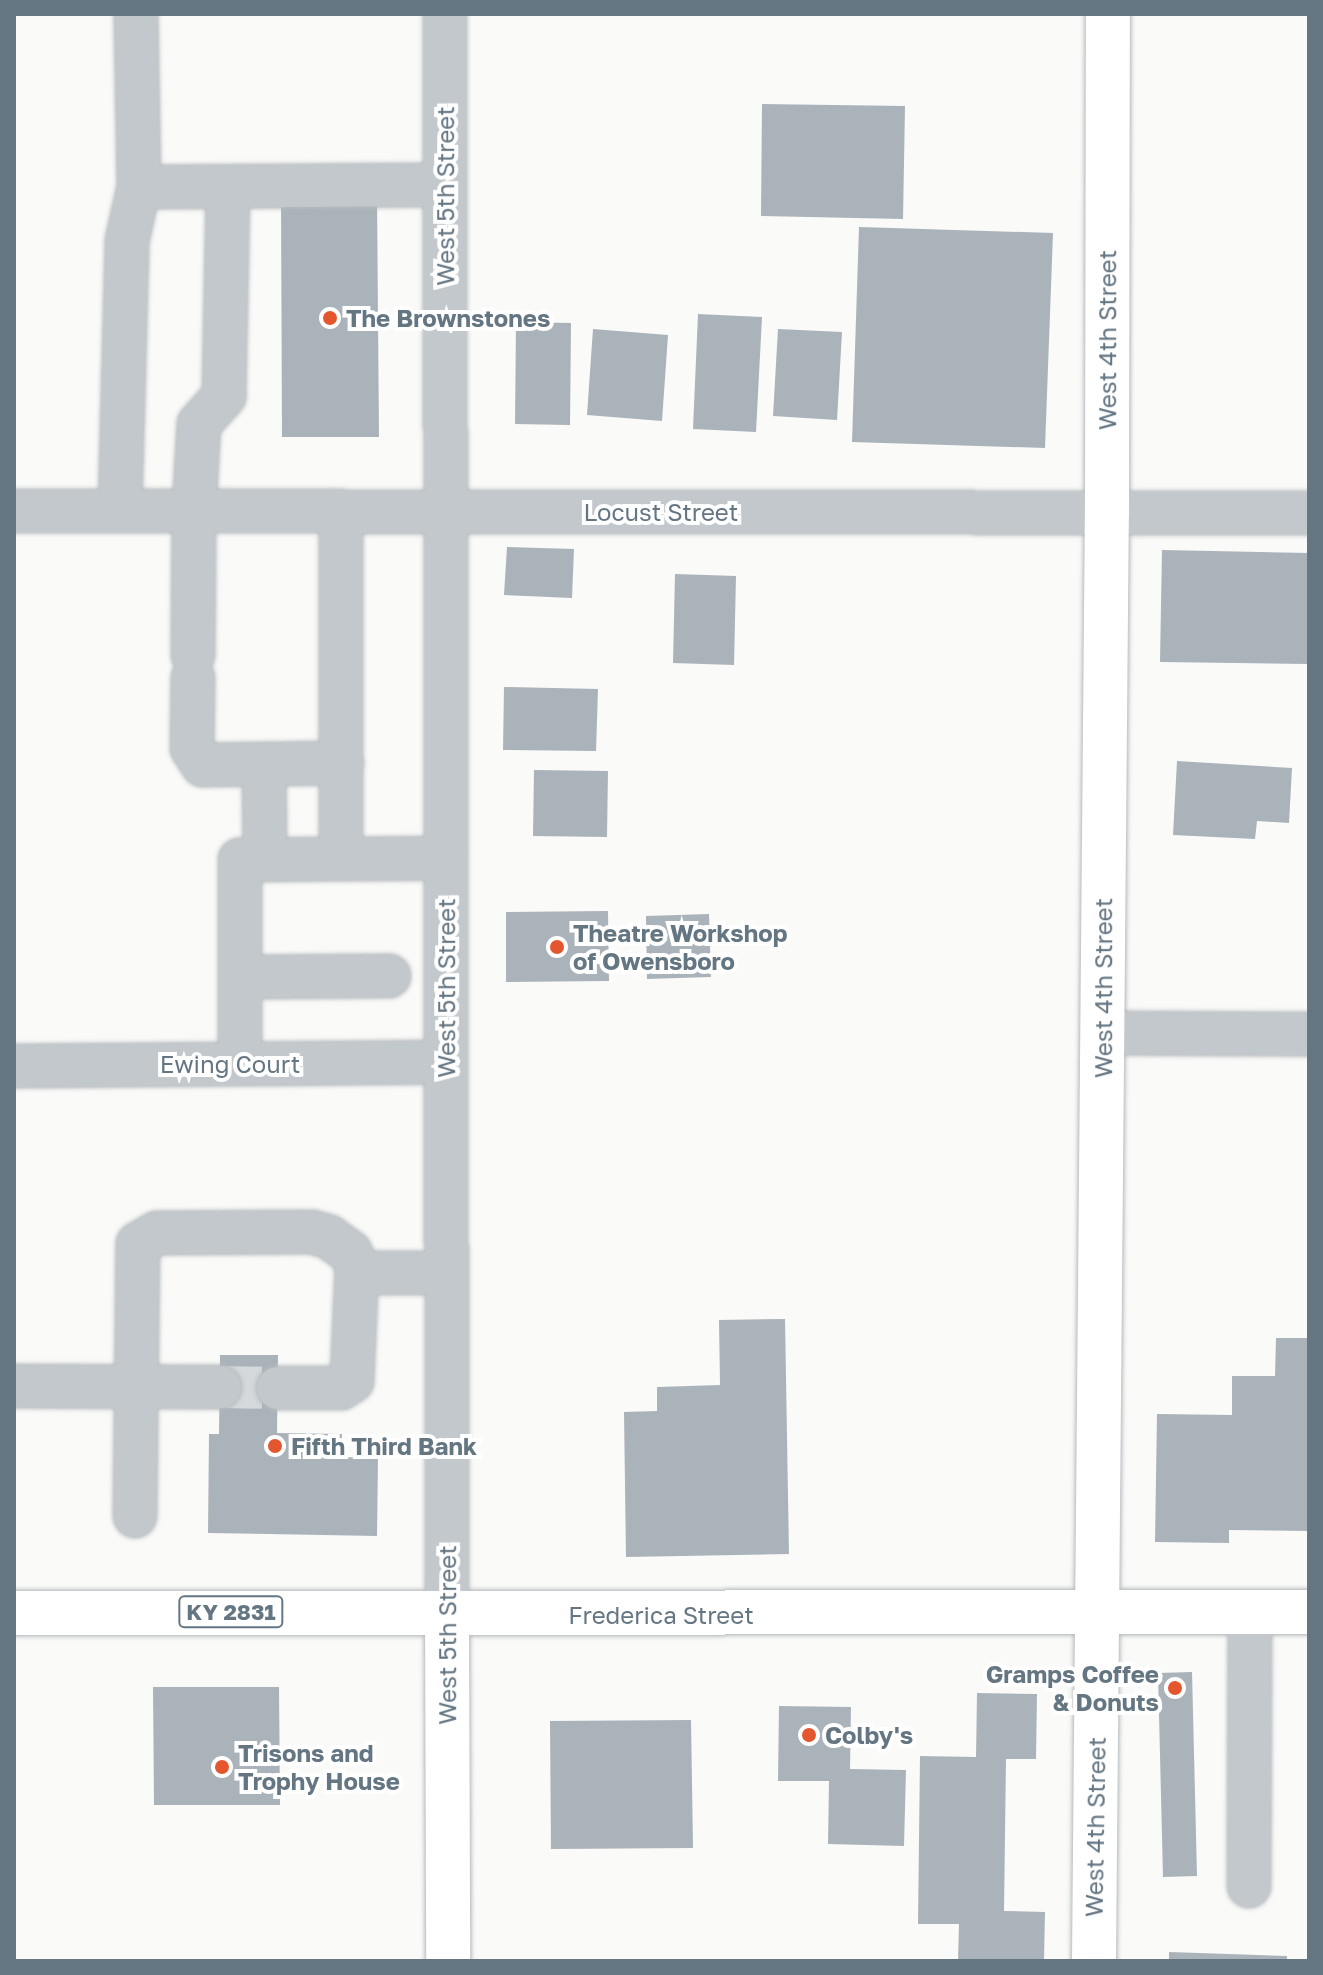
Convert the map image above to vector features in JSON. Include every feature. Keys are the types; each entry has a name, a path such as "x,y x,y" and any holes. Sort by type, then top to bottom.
{"main road":[{"name":"West 4th Street","path":"1094,1961 1107,512 1108,14"},
{"name":"Frederica Street","path":"14,1613 1309,1612"},
{"name":"West 5th Street","path":"447,1613 448,1961"}],"street":[{"path":"120,511 127,241 139,187 136,14"},
{"name":"West 5th Street","path":"445,14 447,1613"},
{"path":"139,187 445,185"},
{"path":"228,187 224,396 199,424 194,510 192,748 203,765 342,763"},
{"name":"Locust Street","path":"14,511 1309,513"},
{"path":"341,511 341,859"},
{"path":"264,764 265,858"},
{"path":"240,1064 240,860 446,858"},
{"path":"240,977 389,976"},
{"path":"1103,1033 1309,1034"},
{"name":"Ewing Court","path":"14,1066 446,1062"},
{"path":"135,1516 138,1244 147,1236 157,1233 312,1232 329,1237 350,1252 357,1273 352,1381 341,1388 278,1388"},
{"path":"357,1273 447,1273"},
{"path":"14,1386 220,1387"},
{"path":"1249,1886 1250,1613"}],"building":[{"path":"762,104 905,106 903,219 761,216"},
{"name":"The Brownstones","path":"377,198 379,437 282,437 281,199"},
{"path":"859,227 1053,233 1045,448 852,442"},
{"path":"698,314 762,317 756,432 693,429"},
{"path":"516,322 571,323 570,425 515,424"},
{"path":"593,329 668,335 662,421 587,415"},
{"path":"778,329 842,332 837,420 773,416"},
{"path":"507,547 574,549 572,598 504,595"},
{"path":"1162,550 1309,553 1309,664 1160,662"},
{"path":"675,574 736,576 734,665 673,663"},
{"path":"504,687 598,689 596,751 503,750"},
{"path":"1177,761 1292,768 1289,823 1257,821 1255,839 1173,835"},
{"path":"534,770 608,771 607,837 533,836"},
{"name":"Theatre Workshop of Owensboro","path":"608,911 609,981 506,982 506,912"},
{"path":"709,914 711,977 647,979 646,916"},
{"path":"785,1319 789,1554 626,1557 624,1412 657,1411 657,1387 720,1385 719,1320"},
{"path":"1276,1338 1309,1338 1309,1531 1229,1530 1229,1543 1155,1542 1157,1414 1232,1415 1232,1376 1275,1376"},
{"name":"Fifth Third Bank","path":"220,1355 278,1355 277,1433 342,1434 341,1457 378,1458 377,1536 208,1533 209,1434 219,1434"},
{"path":"1192,1672 1197,1876 1163,1877 1158,1673"},
{"path":"153,1687 279,1687 280,1805 154,1805"},
{"path":"977,1693 1037,1694 1036,1759 1006,1759 1004,1911 1045,1912 1044,1961 958,1961 959,1924 918,1924 920,1756 976,1757"},
{"path":"779,1706 851,1707 850,1769 906,1770 904,1846 828,1844 829,1781 778,1781"},
{"path":"691,1720 693,1848 551,1849 550,1721"},
{"path":"1169,1952 1287,1956 1287,1961 1169,1961"}],"tunnel":[{"path":"220,1387 278,1388"}],"place":[{"name":"The Brownstones","path":"330,318"},
{"name":"Theatre Workshop of Owensboro","path":"557,947"},
{"name":"Fifth Third Bank","path":"275,1446"},
{"name":"Gramps Coffee & Donuts","path":"1175,1688"},
{"name":"Colby's","path":"809,1735"},
{"name":"Trisons and Trophy House","path":"222,1767"}]}
